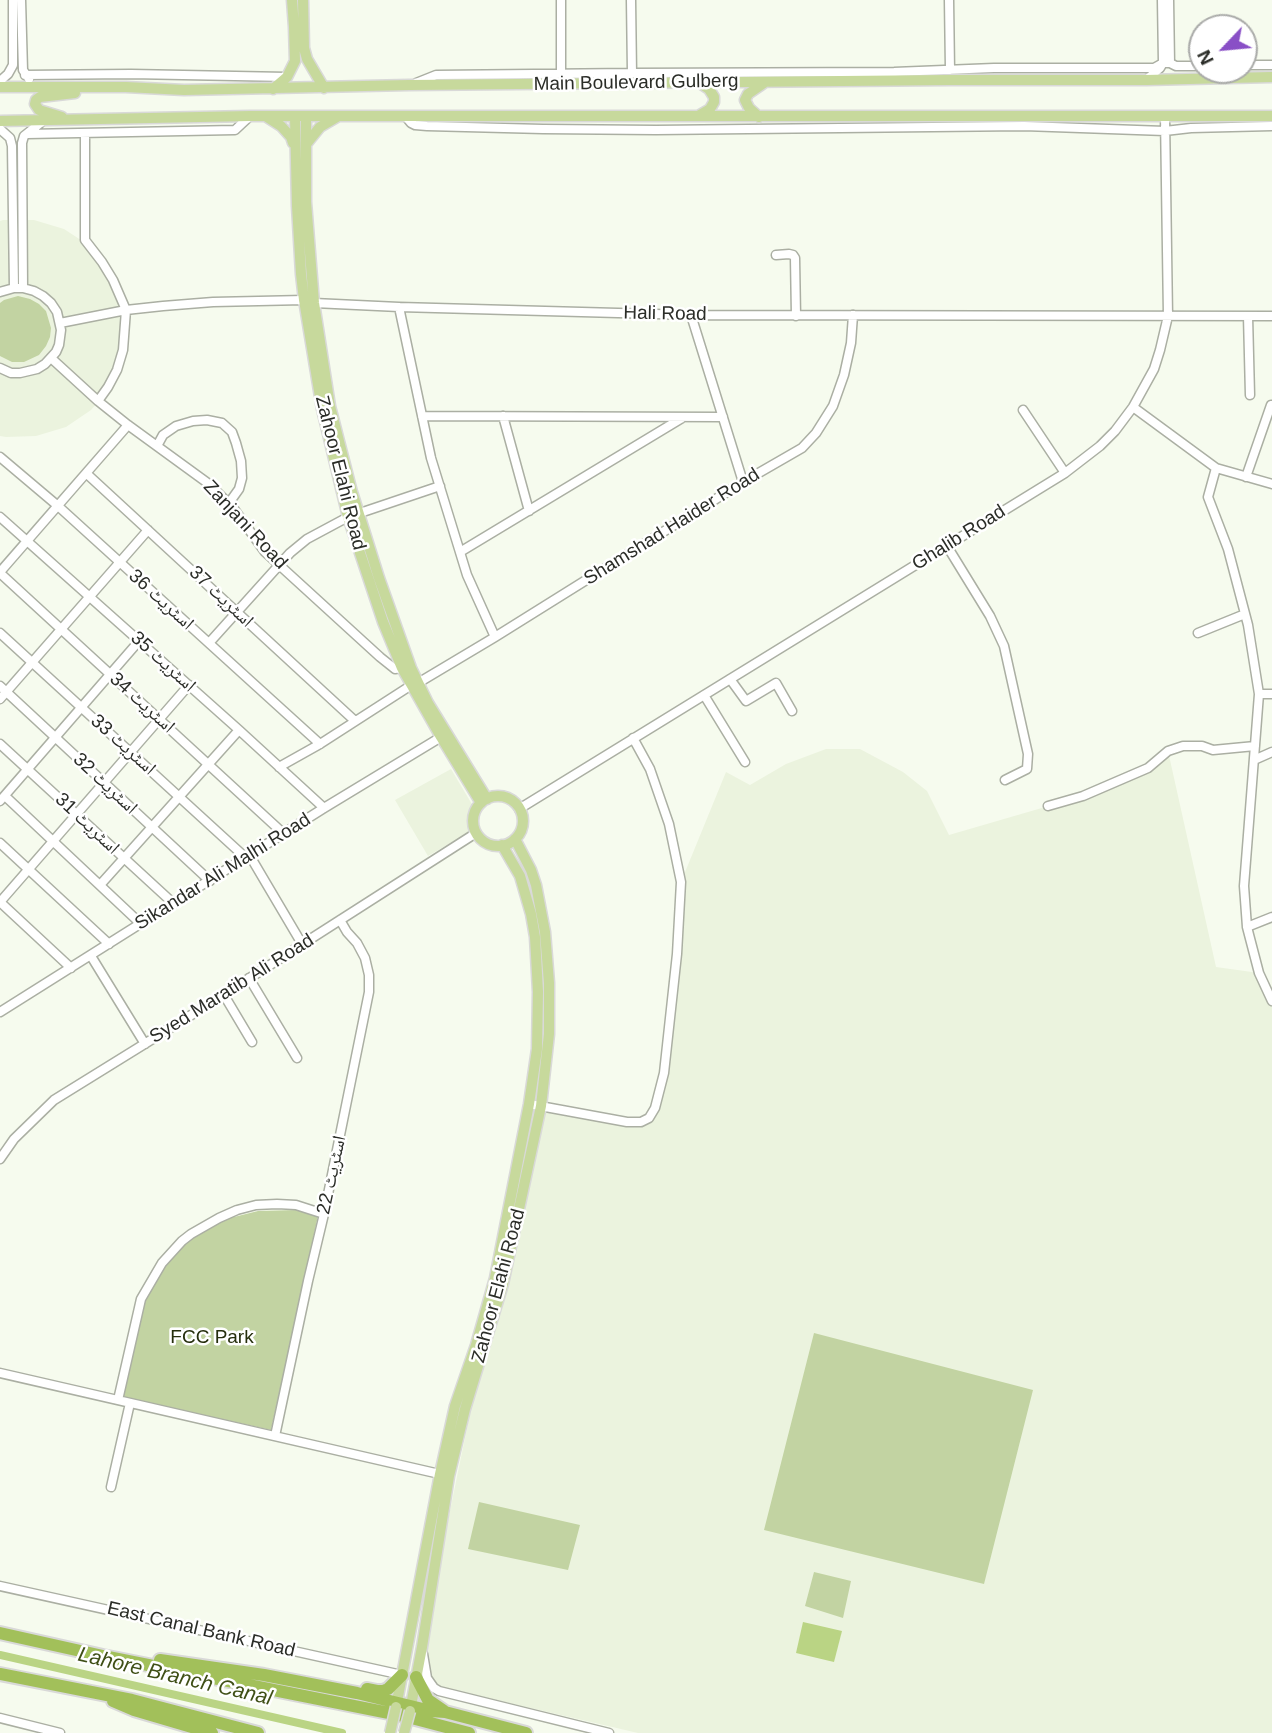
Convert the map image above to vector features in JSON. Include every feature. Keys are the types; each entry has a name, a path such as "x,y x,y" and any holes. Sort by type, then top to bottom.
{"highway":[{"path":"0,1633 404,1716 469,1733"},
{"path":"103,1656 175,1661 356,1693 397,1705 445,1712 526,1733"},
{"path":"0,1674 132,1699 258,1733"},
{"path":"356,1693 365,1689 383,1691 402,1675"},
{"path":"416,1677 428,1700 445,1712"},
{"path":"93,1693 134,1710 212,1733"}],"main road":[{"path":"274,89 286,77 295,61 292,0"},
{"path":"303,0 306,59 324,88"},
{"name":"Main Boulevard Gulberg","path":"0,87 184,90 410,85 1272,77"},
{"path":"759,117 745,100 748,93 767,82"},
{"path":"696,117 710,109 714,102 709,89 699,83"},
{"path":"73,120 39,110 35,104 36,100 40,97 126,88"},
{"name":"Main Boulevard Gulberg","path":"0,121 250,116 1272,116"},
{"path":"265,116 286,131 295,146"},
{"name":"Zahoor Elahi Road","path":"295,117 301,274 354,516 383,622 401,668 414,684 484,801"},
{"name":"Zahoor Elahi Road","path":"306,117 309,302"},
{"path":"307,143 320,127 338,117"},
{"name":"Zahoor Elahi Road","path":"354,516 414,684"},
{"path":"502,797 515,803 522,817 520,832 515,839 495,846 476,833 473,817 484,801 502,797"},
{"name":"Zahoor Elahi Road","path":"390,1733 444,1475 503,1284 541,1106 549,1034 545,932 536,885 515,839"},
{"name":"Zahoor Elahi Road","path":"404,1733 422,1647 455,1406 495,1278 537,1049 535,937 520,876 502,845"}],"street":[{"path":"0,81 13,65 13,0"},
{"path":"21,0 23,70 40,88"},
{"path":"561,0 561,73"},
{"path":"631,0 632,73"},
{"path":"949,0 950,69"},
{"path":"1162,0 1166,63"},
{"path":"1146,80 1166,63 1169,0"},
{"path":"410,85 436,75 1154,68 1166,63 1188,66"},
{"path":"25,75 286,77"},
{"path":"27,134 235,130 250,116"},
{"path":"406,117 415,125 462,128 656,130 1024,126 1165,131 1272,126"},
{"name":"Ghalib Road","path":"519,809 1065,472 1115,431 1133,407 1154,369 1168,316 1165,117"},
{"path":"23,288 22,143 27,134 43,121"},
{"path":"0,129 10,138 12,146 13,288"},
{"path":"85,133 85,240 113,280 126,310 124,350 117,370 97,401"},
{"path":"776,255 789,254 795,258 796,316"},
{"path":"0,292 23,288 43,296 57,312 61,338 51,358 37,369 20,373 1,371"},
{"name":"Hali Road","path":"60,323 126,310 213,302 309,302 691,315 1272,316"},
{"path":"399,307 431,458 467,575 495,637"},
{"path":"691,315 744,482"},
{"name":"Shamshad Haider Road","path":"279,767 802,448 816,433 833,406 844,376 851,343 853,315"},
{"path":"1248,316 1250,395"},
{"name":"Zanjani Road","path":"51,358 97,401 209,484 229,503 258,543 280,565 389,665 395,669 401,668"},
{"path":"1246,477 1271,405"},
{"path":"1133,407 1216,468 1272,484"},
{"path":"1023,410 1065,472"},
{"path":"422,416 723,417"},
{"path":"503,416 529,511"},
{"path":"460,552 684,417"},
{"path":"158,446 163,435 176,426 207,420 222,423 232,432 241,461 242,478 239,489 229,503"},
{"path":"0,572 128,425"},
{"name":"اسٹریٹ 36","path":"0,457 58,506 320,744"},
{"path":"1216,468 1208,496 1228,550 1245,614 1259,694 1244,886 1247,926 1259,973 1272,1001"},
{"name":"اسٹریٹ 37","path":"87,474 355,721"},
{"path":"209,643 290,553 307,540 354,516 440,486"},
{"name":"اسٹریٹ 35","path":"0,517 324,808"},
{"path":"2,692 32,662 148,530"},
{"path":"947,546 990,617 1004,646 1028,754 1027,769 1005,780"},
{"name":"اسٹریٹ 34","path":"0,572 284,834"},
{"path":"1198,633 1245,614"},
{"name":"اسٹریٹ 33","path":"0,633 248,857 302,944"},
{"path":"139,641 2,799 53,842 141,924"},
{"path":"730,679 746,701 776,683 792,710"},
{"path":"71,968 0,902 189,685"},
{"name":"اسٹریٹ 32","path":"2,692 210,881"},
{"path":"1259,694 1272,694"},
{"path":"704,695 744,762"},
{"path":"100,885 239,730"},
{"name":"Sikandar Ali Malhi Road","path":"0,1012 444,735"},
{"path":"529,1104 627,1122 641,1122 649,1118 654,1108 664,1073 677,954 681,882 670,824 650,769 634,738"},
{"name":"اسٹریٹ 31","path":"0,744 174,904"},
{"path":"1048,806 1083,796 1137,773 1148,768 1168,751 1183,746 1202,746 1213,750 1255,746"},
{"path":"1254,760 1272,752"},
{"name":"Syed Maratib Ali Road","path":"0,1159 14,1139 54,1100 476,833"},
{"path":"0,843 109,944"},
{"path":"1247,926 1272,917"},
{"name":"اسٹریٹ 22","path":"275,1436 369,992 365,958 340,920"},
{"path":"91,956 145,1044"},
{"path":"249,978 297,1058"},
{"path":"223,995 252,1042"},
{"path":"118,1400 141,1299 162,1263 182,1241 219,1218 256,1205 296,1205 324,1214"},
{"path":"0,1373 444,1475"},
{"path":"111,1487 130,1402"},
{"name":"East Canal Bank Road","path":"0,1586 402,1675"},
{"path":"422,1647 427,1678 439,1691 609,1733"},
{"path":"0,1718 60,1733"}],"shaded area":[{"path":"34,220 64,229 90,246 110,269 127,328 111,387 91,410 66,427 36,436 0,436 0,221"},
{"path":"826,749 860,749 903,772 927,791 949,835 1083,796 1148,768 1168,751 1216,967 1259,973 1272,1001 1272,1733 638,1733 415,1681 534,1102 627,1122 649,1118 664,1073 681,882 726,772 750,785 786,764"},
{"path":"451,769 473,806 469,832 428,856 395,800"},
{"path":"803,1622 842,1631 834,1662 796,1653"}],"green space":[{"path":"18,296 39,304 46,311 51,328 46,346 39,355 24,362 12,362 0,356 0,303"},
{"name":"FCC Park","path":"296,1210 318,1216 271,1430 122,1397 146,1294 165,1263 184,1243 202,1230 226,1219 258,1211"},
{"path":"814,1333 1033,1390 984,1584 764,1530"},
{"path":"479,1502 580,1525 568,1570 468,1549"},
{"path":"814,1572 851,1581 843,1618 805,1606"}],"waterway":[{"name":"Lahore Branch Canal","path":"0,1655 342,1733"}]}
